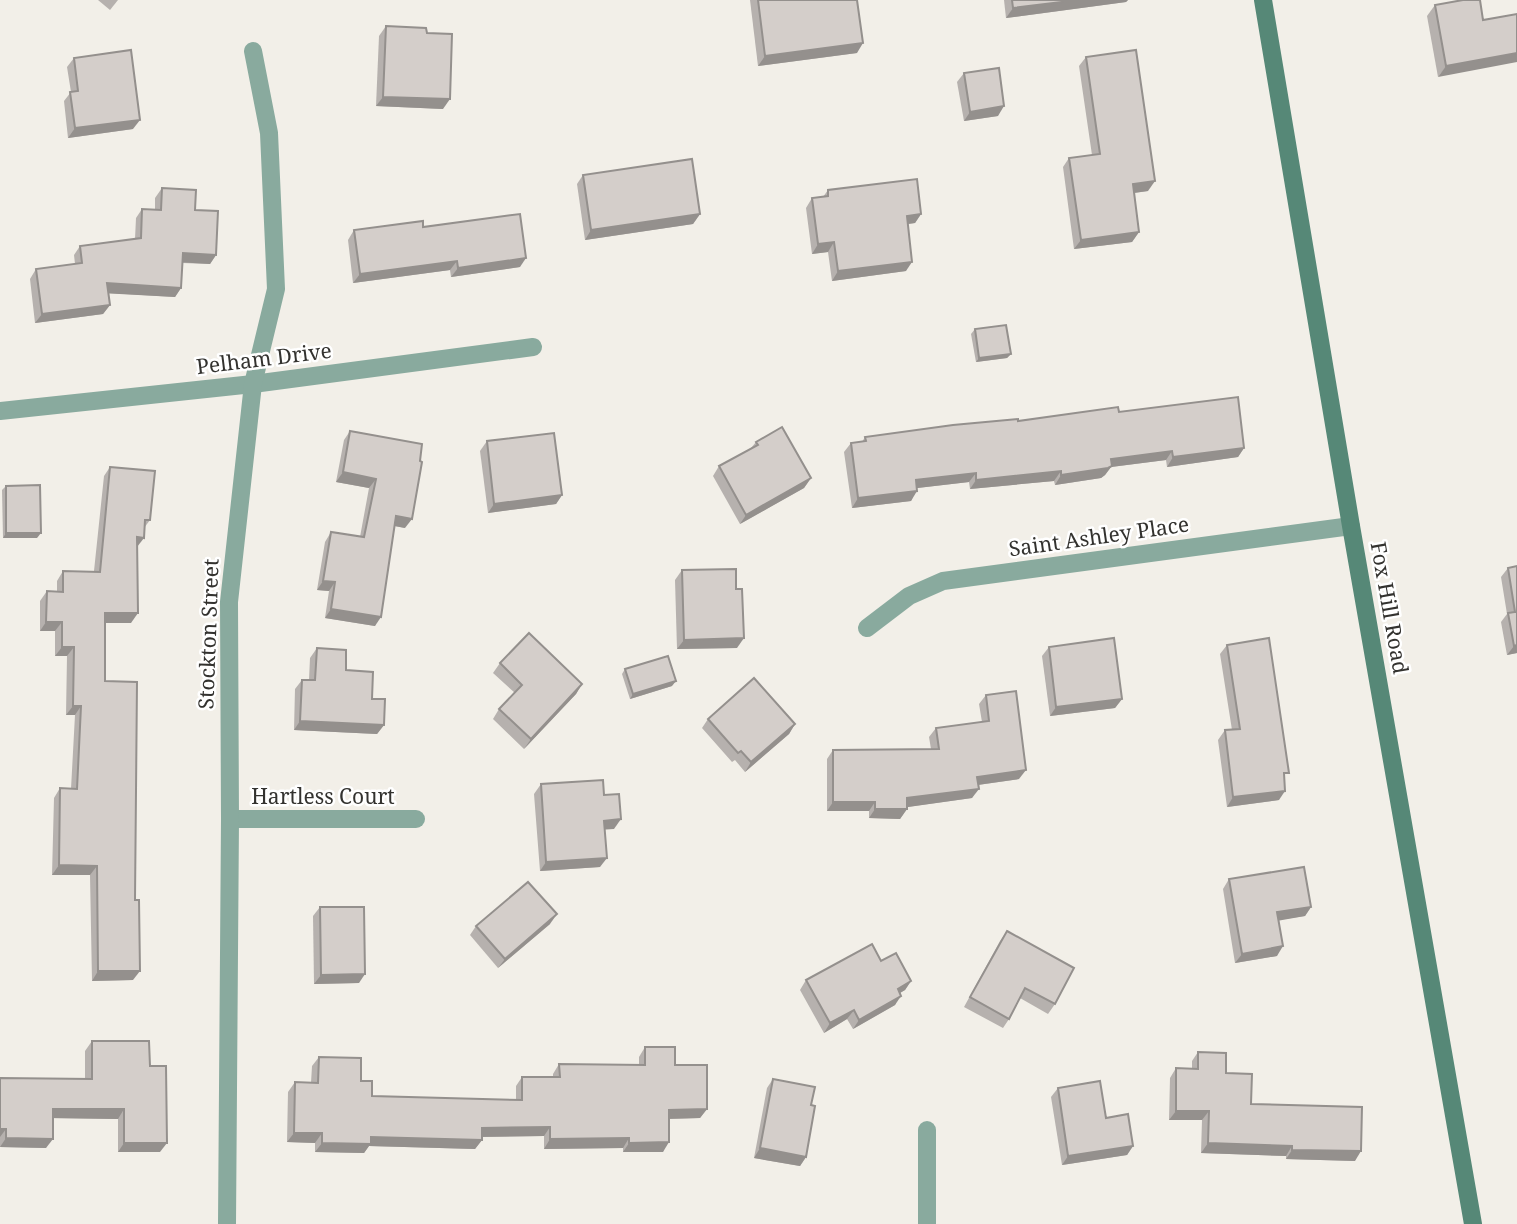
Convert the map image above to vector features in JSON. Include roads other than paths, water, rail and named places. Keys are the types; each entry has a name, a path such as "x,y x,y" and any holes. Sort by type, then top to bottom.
{"main road":[{"name":"Fox Hill Road","path":"1263,0 1351,526 1473,1224"}],"street":[{"name":"Stockton Street","path":"227,1224 229,602 253,384 276,289 269,133 253,51"},
{"name":"Pelham Drive","path":"0,411 253,384 533,347"},
{"name":"Saint Ashley Place","path":"867,628 909,596 943,581 1351,526"},
{"name":"Hartless Court","path":"230,819 416,820"},
{"path":"927,1130 927,1224"}]}
